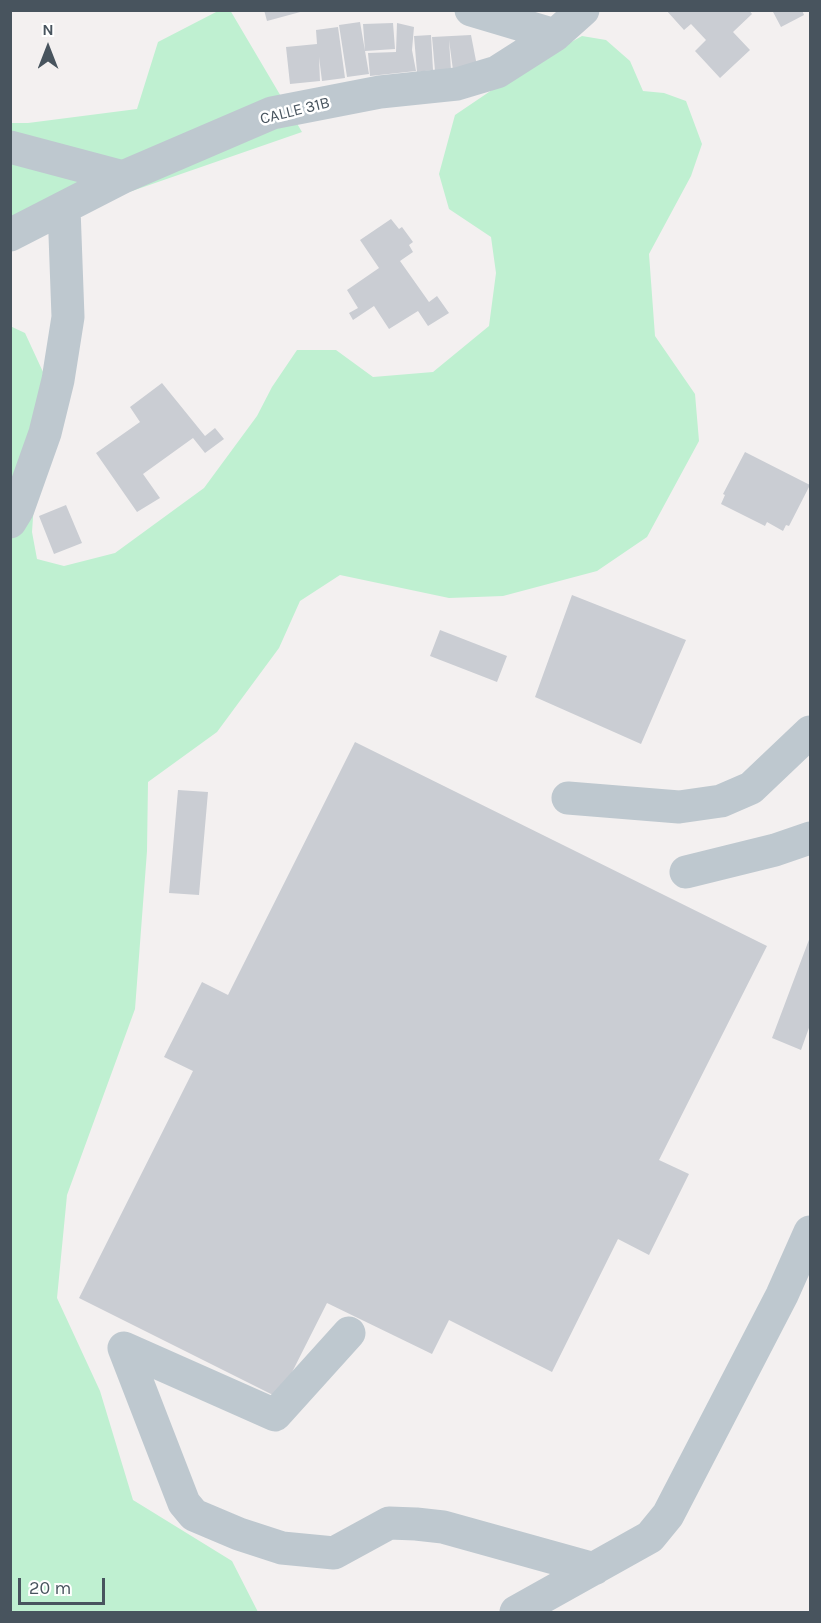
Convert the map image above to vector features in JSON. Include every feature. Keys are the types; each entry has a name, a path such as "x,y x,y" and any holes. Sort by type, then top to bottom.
{"street":[{"path":"471,10 555,35"},
{"name":"CALLE 31B","path":"10,235 123,177 272,113 380,92 457,84 497,72 555,35 583,10"},
{"path":"10,147 123,177"},
{"path":"10,522 18,509 45,433 60,369 68,317 64,208"},
{"path":"568,798 679,807 721,801 751,788 810,732"},
{"path":"686,872 775,850 810,838"},
{"path":"516,1612 650,1537 668,1515 782,1295 810,1232"},
{"path":"349,1333 275,1415 124,1348 184,1503 194,1515 239,1534 282,1548 334,1553 389,1523 442,1527 594,1569"}],"green space":[{"path":"230,10 302,132 11,233 10,123 28,123 137,109 158,42 218,11"},
{"path":"582,36 606,40 630,61 643,91 664,93 686,101 702,144 691,176 649,254 655,336 695,394 699,441 647,537 597,571 503,596 449,598 340,575 300,601 279,648 217,732 148,782 147,851 135,1009 67,1195 57,1298 100,1391 133,1500 232,1561 258,1612 11,1612 10,326 25,333 43,372 32,532 37,559 64,566 115,553 204,488 257,416 272,387 297,350 336,350 373,377 433,372 489,326 496,273 491,237 449,209 439,174 455,115 523,69"}],"building":[{"path":"264,10 304,10 304,11 267,21"},
{"path":"666,10 749,10 752,14 733,32 750,50 720,78 695,51 706,40 691,24 684,30"},
{"path":"772,10 802,10 804,15 781,27"},
{"path":"360,22 369,74 347,77 339,25"},
{"path":"393,23 395,49 365,51 363,24"},
{"path":"397,23 414,27 412,50 416,71 370,76 368,53 396,52"},
{"path":"338,27 345,78 322,81 319,57 320,81 290,84 286,47 317,44 316,30"},
{"path":"431,35 433,70 417,72 414,36"},
{"path":"471,35 477,66 453,70 449,40 451,70 435,71 432,37"},
{"path":"391,219 399,229 402,227 413,242 409,245 413,252 400,261 429,302 437,296 449,313 428,326 418,311 389,329 374,306 353,320 349,313 358,308 347,290 379,268 360,240"},
{"path":"162,383 205,436 215,428 224,439 205,453 193,438 143,474 160,498 137,512 96,453 140,422 130,407"},
{"path":"745,452 810,485 789,526 786,525 783,531 767,522 765,526 721,504 725,495 723,494"},
{"path":"66,505 82,543 54,554 39,516"},
{"path":"572,595 686,640 641,744 535,697"},
{"path":"440,630 507,656 497,682 430,656"},
{"path":"355,742 767,946 659,1160 689,1174 649,1255 618,1239 552,1372 449,1320 432,1354 327,1303 279,1398 79,1298 193,1071 164,1057 202,982 228,995"},
{"path":"178,790 208,792 199,895 169,893"},
{"path":"810,937 810,1025 801,1050 772,1038"}]}
